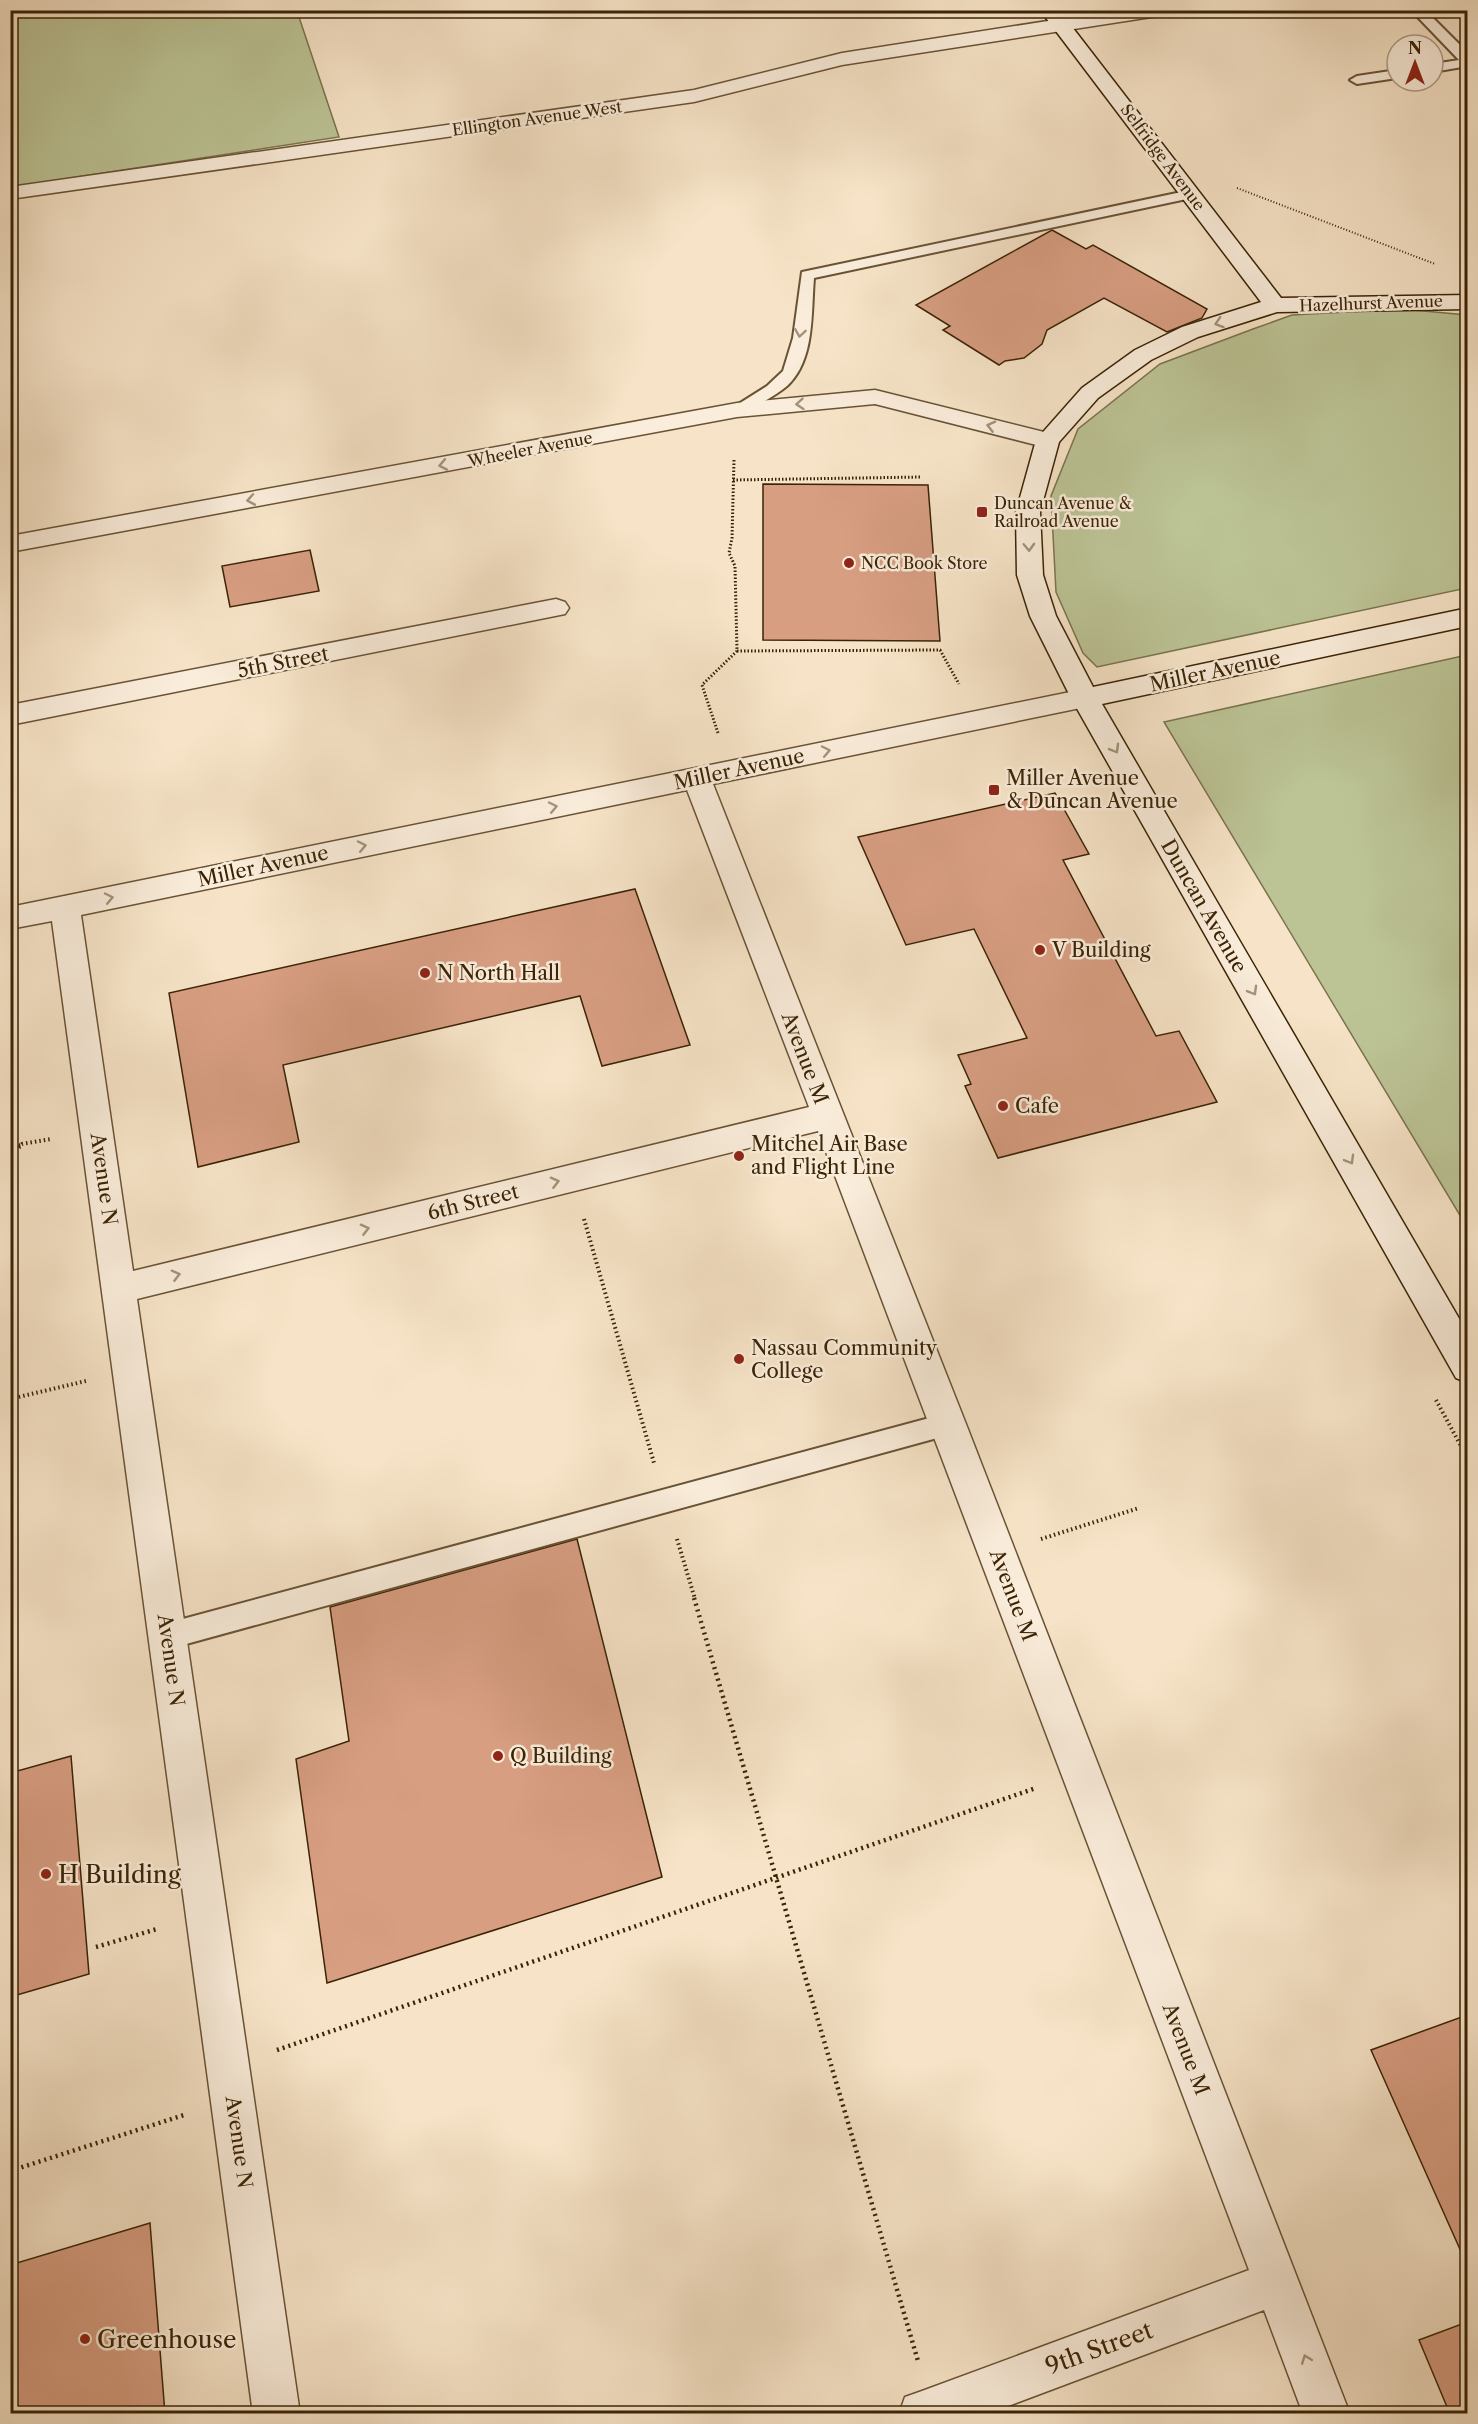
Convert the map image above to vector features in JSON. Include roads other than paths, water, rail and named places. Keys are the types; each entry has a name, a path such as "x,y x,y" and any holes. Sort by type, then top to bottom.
{"street":[{"name":"Ellington Avenue West","path":"10,193 694,96 842,59 1054,18 1158,10"},
{"name":"Selfridge Avenue","path":"1054,18 1275,305"},
{"name":"Hazelhurst Avenue","path":"1275,305 1467,302"},
{"name":"Duncan Avenue","path":"1275,305 1190,332 1143,355 1090,393 1048,440 1028,512 1030,575 1043,616 1085,698 1467,1367"},
{"name":"Wheeler Avenue","path":"10,544 736,410 875,397 1048,440"},
{"name":"5th Street","path":"10,716 556,608"},
{"name":"Miller Avenue","path":"10,918 1085,698 1467,617"},
{"name":"Avenue M","path":"696,778 948,1424 1327,2414"},
{"name":"Avenue N","path":"65,907 277,2414"},
{"name":"6th Street","path":"119,1289 827,1116"},
{"name":"9th Street","path":"927,2411 1277,2283"}],"lane":[{"path":"1417,10 1467,62"},
{"path":"1445,66 1467,62"},
{"path":"1357,80 1385,76"},
{"path":"736,410 773,388 789,373 801,337 807,275 1191,194"},
{"path":"168,1636 948,1424"}],"place":[{"name":"Duncan Avenue & Railroad Avenue","path":"982,512"},
{"name":"NCC Book Store","path":"849,563"},
{"name":"Miller Avenue & Duncan Avenue","path":"994,790"},
{"name":"V Building","path":"1040,950"},
{"name":"N North Hall","path":"425,973"},
{"name":"Cafe","path":"1003,1106"},
{"name":"Mitchel Air Base and Flight Line","path":"739,1156"},
{"name":"Nassau Community College","path":"739,1359"},
{"name":"Q Building","path":"498,1756"},
{"name":"H Building","path":"46,1874"},
{"name":"Greenhouse","path":"85,2339"}]}
